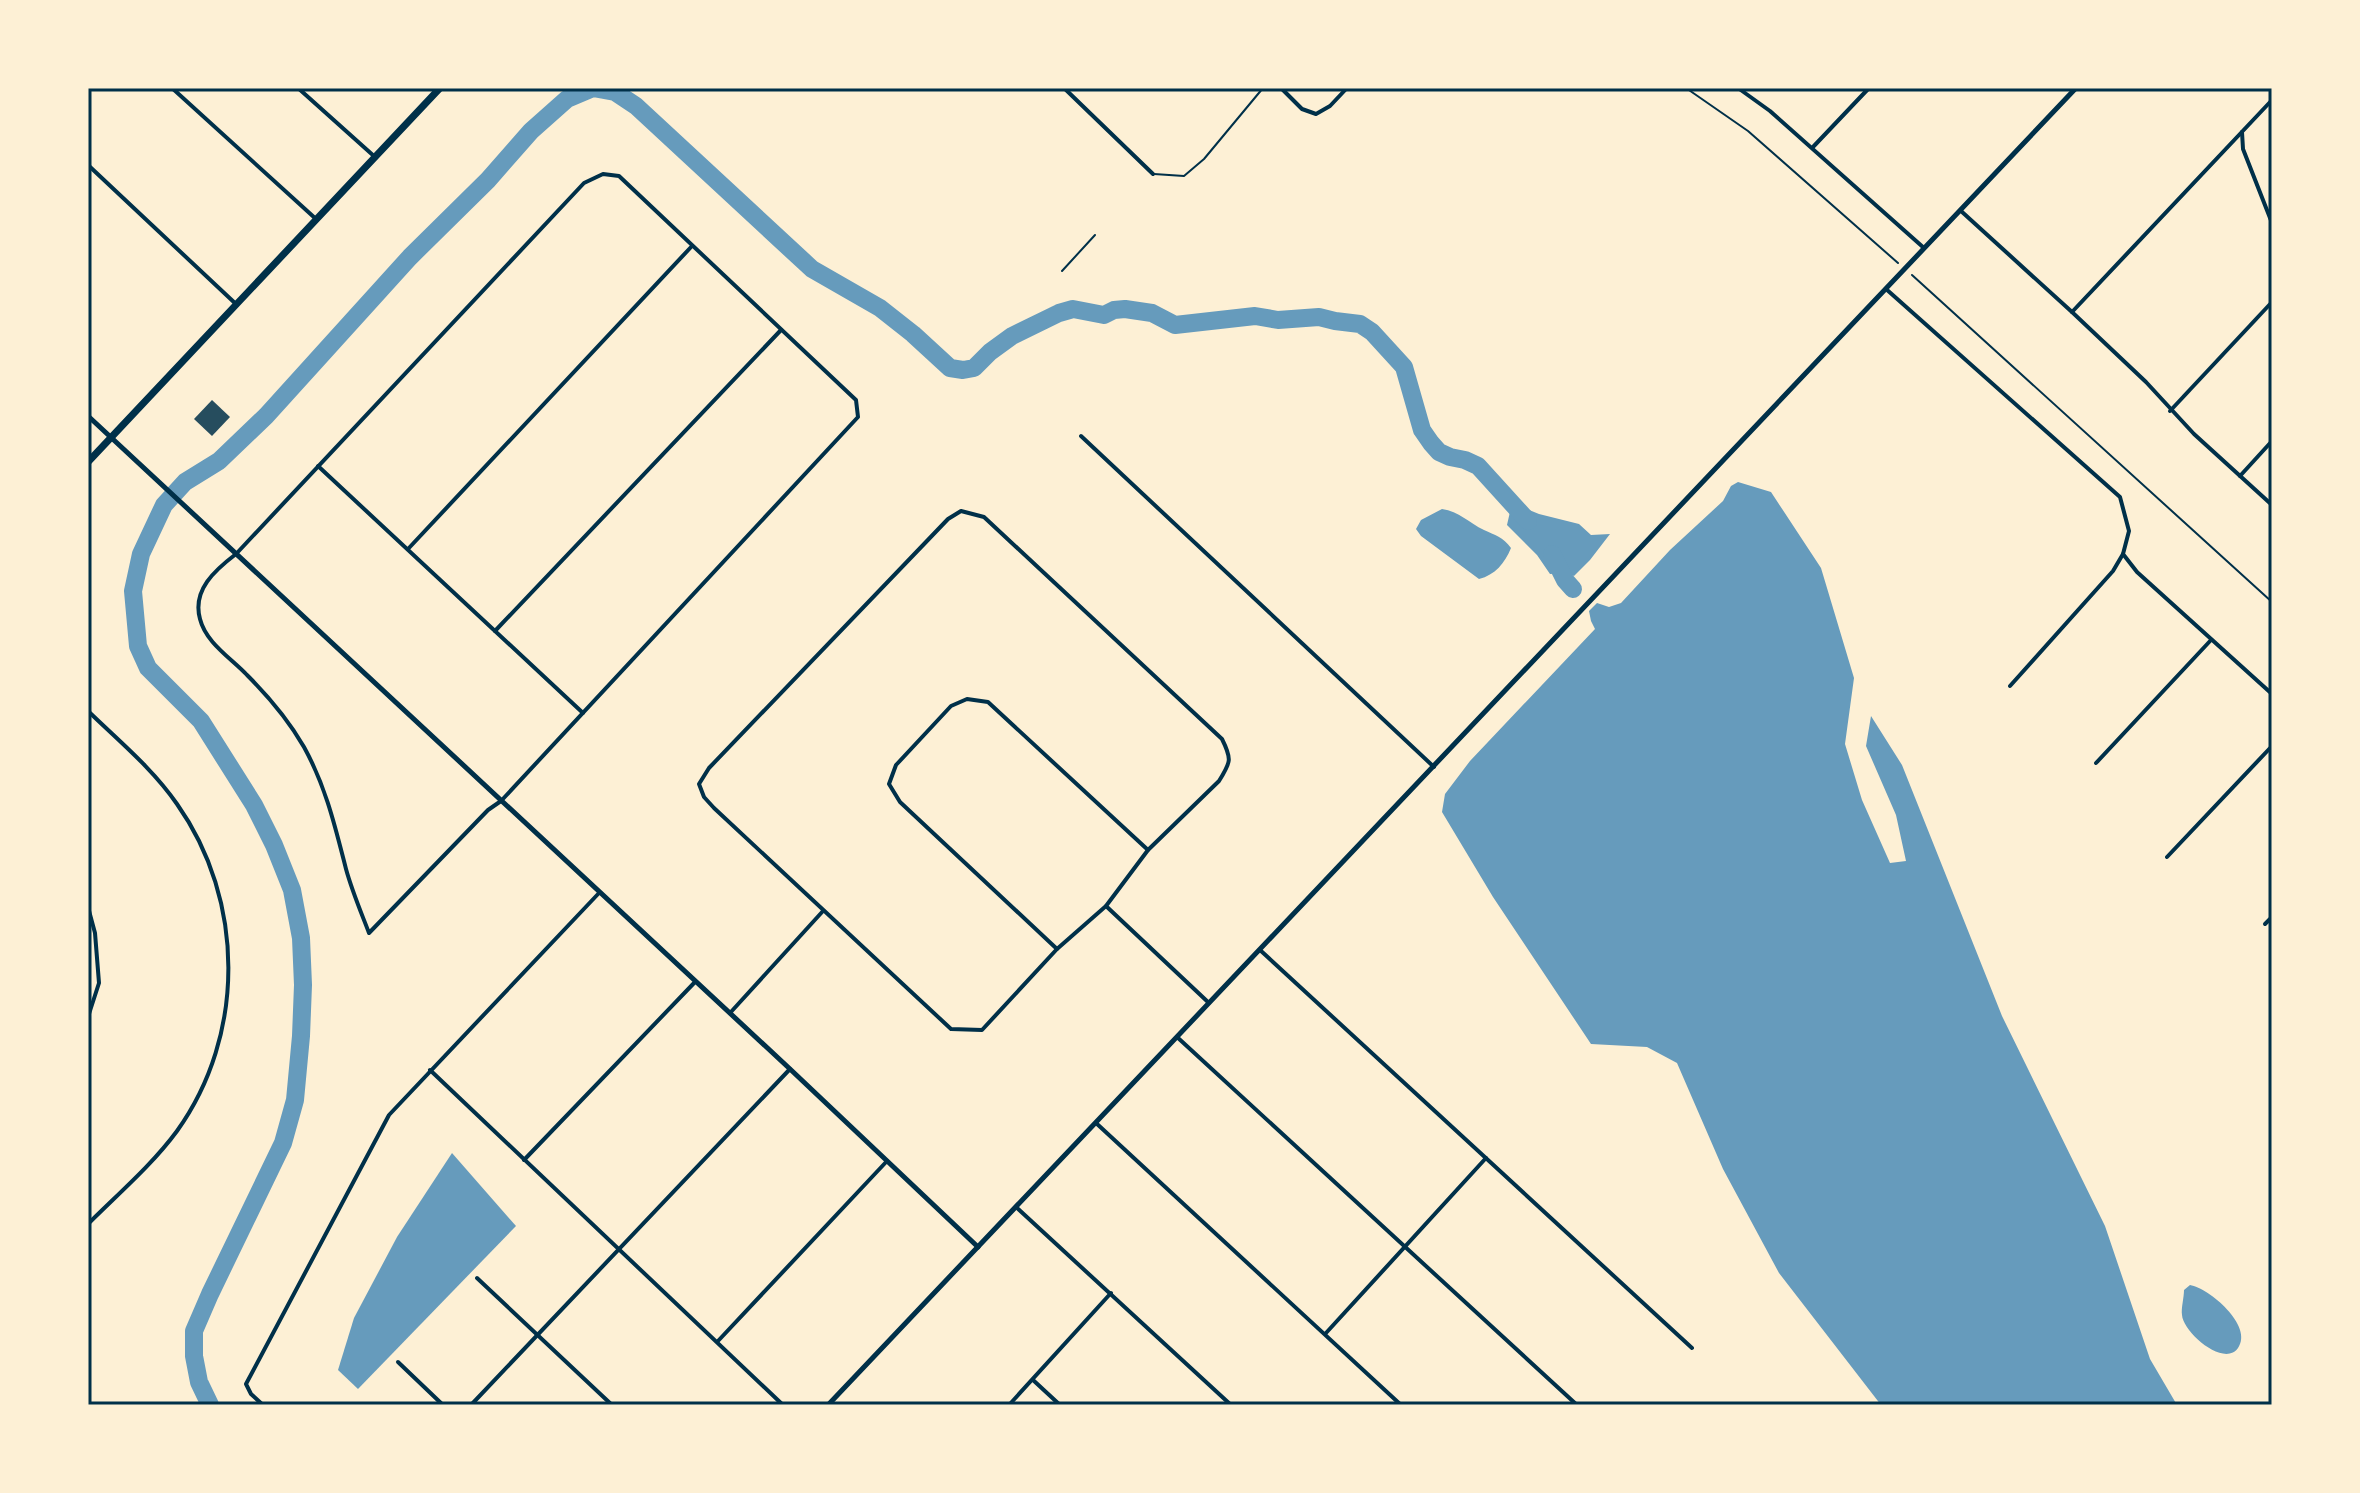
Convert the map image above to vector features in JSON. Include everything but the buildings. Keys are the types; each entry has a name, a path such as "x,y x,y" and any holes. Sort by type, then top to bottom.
{"main road":[{"path":"88,462 440,88"}],"street":[{"path":"172,88 316,219"},
{"path":"298,88 375,157"},
{"path":"1064,88 1153,174"},
{"path":"1281,88 1302,109 1316,114 1330,106 1347,88"},
{"path":"1738,88 1812,147 1924,248"},
{"path":"1812,147 1869,88"},
{"path":"828,1405 2076,88"},
{"path":"2072,312 2272,100"},
{"path":"2242,132 2243,149 2272,223"},
{"path":"88,165 237,305"},
{"path":"603,174 619,176 692,246 856,400 858,417 501,801 488,810 369,933 322,785 302,745 274,705 205,632 198,606 202,588 584,183 603,174"},
{"path":"1961,211 2072,312 2146,382 2170,411 2272,505"},
{"path":"408,549 692,246"},
{"path":"1886,289 2120,497 2126,514 2129,531 2123,554 2113,571 2010,686"},
{"path":"2170,411 2272,302"},
{"path":"495,631 781,330"},
{"path":"88,416 978,1247"},
{"path":"1081,436 1434,767"},
{"path":"2240,476 2272,441"},
{"path":"318,466 584,713"},
{"path":"961,511 984,517 1222,739 1230,756 1228,767 1219,781 1148,850 1106,906 1057,949 982,1030 951,1029 714,808 704,797 699,784 709,768 795,678 941,527 961,511"},
{"path":"2123,554 2137,572 2272,694"},
{"path":"2096,763 2211,640"},
{"path":"1057,949 900,802 889,784 893,770 951,706 967,699 988,702 1148,850"},
{"path":"88,711 160,782 192,827 220,891 229,962 221,1039 193,1106 162,1148 88,1224"},
{"path":"2167,857 2272,746"},
{"path":"263,1405 251,1394 246,1384 389,1115 599,892"},
{"path":"1106,906 1209,1003"},
{"path":"88,907 95,933 99,983 88,1017"},
{"path":"730,1013 823,911"},
{"path":"2265,924 2272,917"},
{"path":"1260,950 1692,1348"},
{"path":"524,1160 695,982"},
{"path":"1177,1037 1577,1405"},
{"path":"471,1405 790,1069"},
{"path":"430,1070 783,1405"},
{"path":"1096,1123 1401,1405"},
{"path":"1325,1333 1486,1158"},
{"path":"718,1341 887,1161"},
{"path":"1016,1207 1231,1405"},
{"path":"477,1278 612,1405"},
{"path":"1009,1405 1111,1293"},
{"path":"398,1362 443,1405"},
{"path":"1033,1380 1060,1405"}],"lane":[{"path":"1153,174 1184,176 1204,159 1263,88"},
{"path":"1062,271 1095,235"}],"path":[{"path":"1686,88 1748,131 2272,602"}],"water":[{"path":"1738,482 1771,492 1821,568 1854,678 1845,744 1862,800 1890,863 1906,861 1896,815 1866,746 1871,716 1902,765 2002,1016 2105,1226 2150,1359 2177,1405 1881,1405 1779,1273 1723,1169 1677,1063 1647,1047 1591,1044 1493,897 1442,812 1445,794 1470,761 1595,629 1589,611 1597,603 1609,607 1621,603 1670,550 1723,501 1731,486"},
{"path":"1512,503 1539,514 1579,524 1591,535 1610,534 1574,576 1567,573 1550,574 1537,555 1507,525"},
{"path":"1442,509 1459,515 1508,544 1511,548 1499,568 1479,579 1421,536 1416,529 1421,520"},
{"path":"452,1153 516,1226 358,1389 338,1370 354,1318 397,1237"},
{"path":"2190,1285 2218,1300 2235,1319 2241,1339 2232,1353 2214,1351 2196,1338 2184,1322 2184,1290"}],"waterway":[{"path":"210,1405 199,1382 194,1356 194,1331 283,1143 295,1100 303,985 301,938 292,890 254,805 201,721 148,668 138,646 133,591 141,554 164,505 185,482 219,461 266,416 410,257 488,180 531,131 567,99 593,88 615,92 636,106 812,269 880,308 950,368 974,368 1012,336 1073,309 1104,315 1125,309 1152,313 1175,325 1255,316 1278,320 1319,317 1360,324 1372,332 1404,367 1422,430 1431,443 1439,452 1478,466 1528,521"},
{"path":"1552,554 1573,589"}]}
